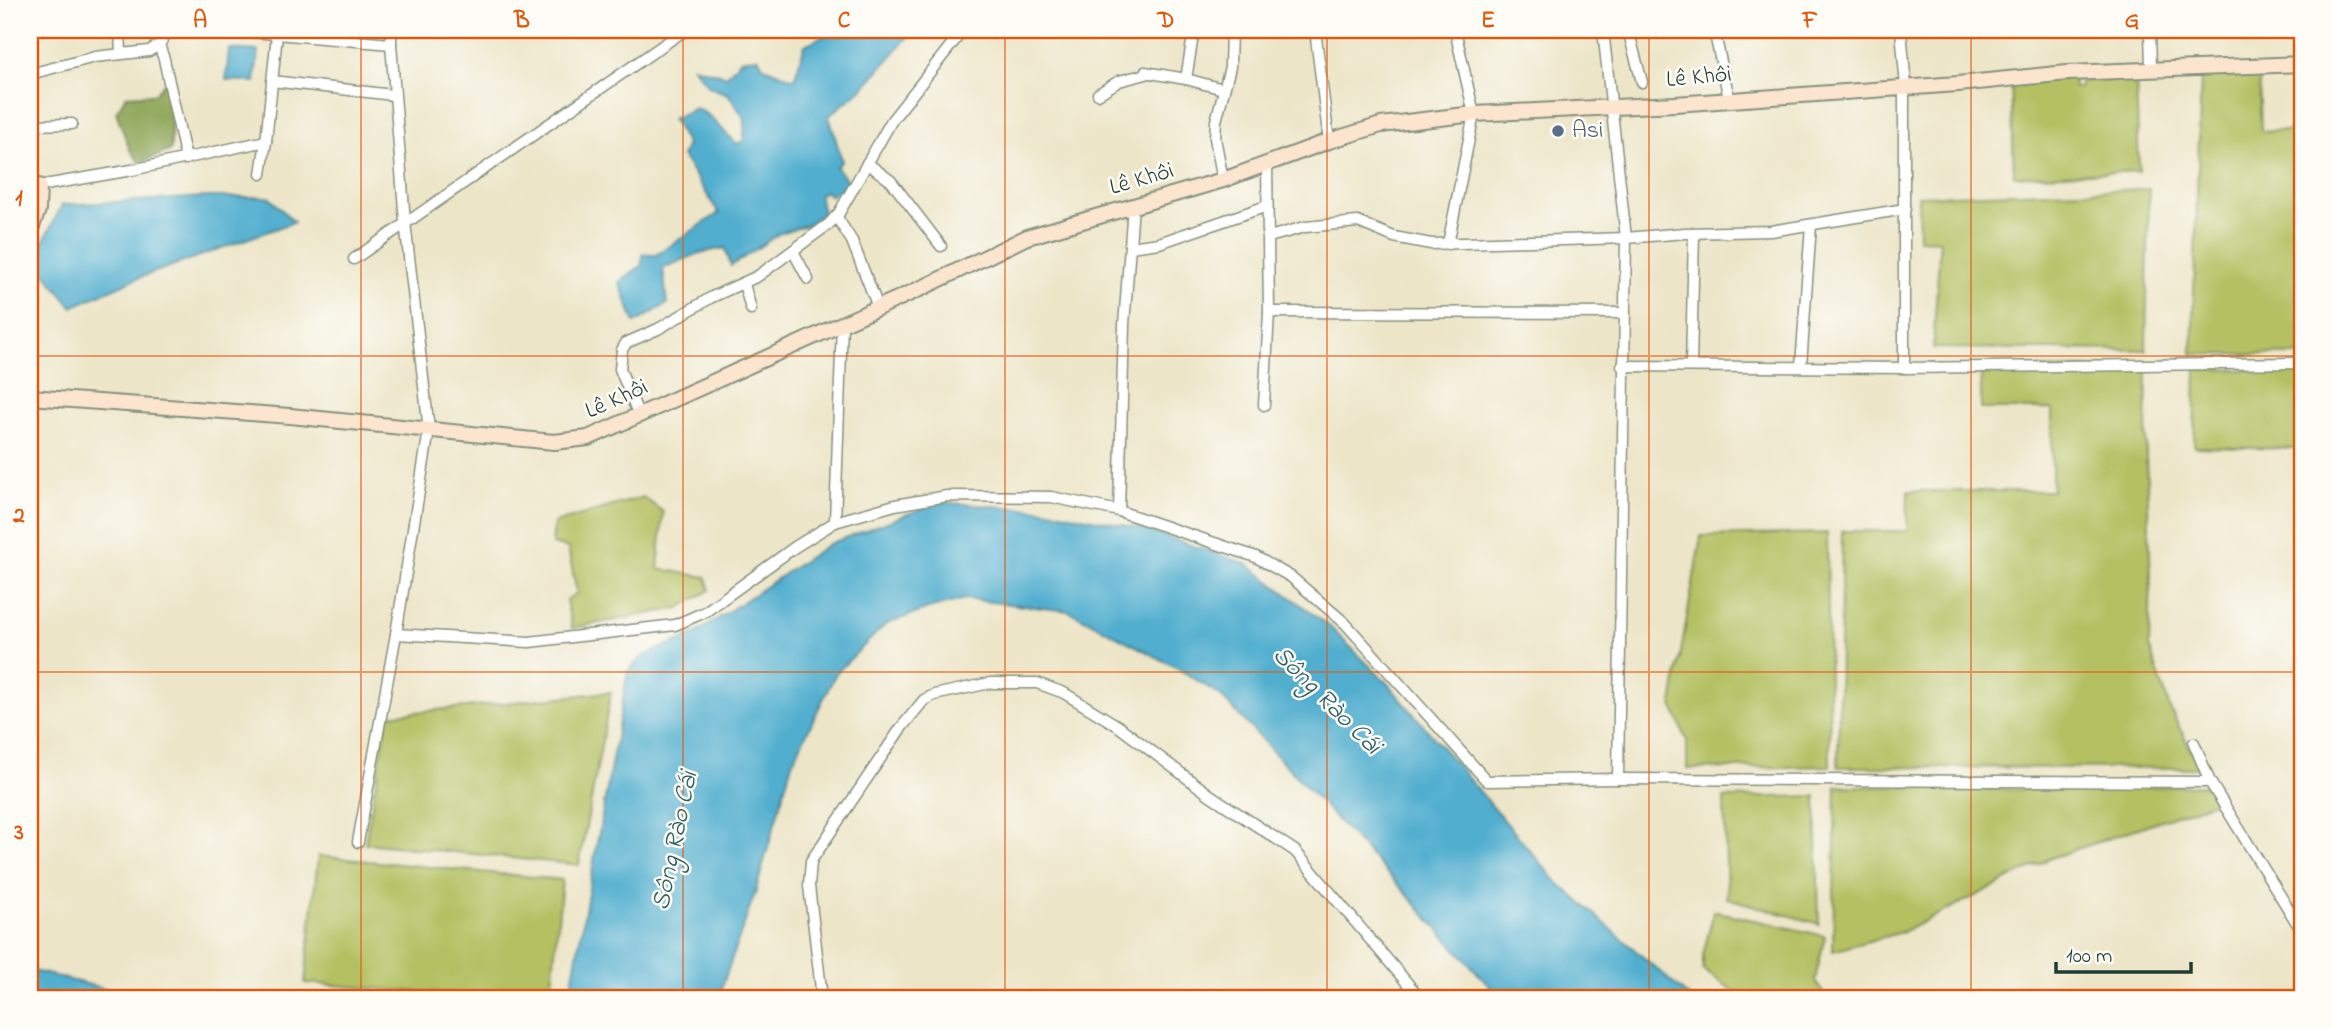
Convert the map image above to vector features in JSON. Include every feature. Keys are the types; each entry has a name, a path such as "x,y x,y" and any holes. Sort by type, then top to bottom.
{"street":[{"path":"120,30 121,54"},
{"path":"30,74 71,62 149,51 159,45 166,33 178,30"},
{"path":"229,30 277,32 391,44"},
{"path":"358,842 396,634 429,430 405,222 393,95 391,30"},
{"path":"354,259 685,30"},
{"path":"639,415 620,369 625,343 658,329 712,297 744,284 793,251 836,216 903,106 963,30"},
{"path":"1223,180 1215,138 1216,121 1230,67 1231,30"},
{"path":"1315,30 1329,141"},
{"path":"1448,244 1474,114 1455,30"},
{"path":"1605,30 1626,238 1622,366 1618,779"},
{"path":"1628,30 1642,82"},
{"path":"1714,30 1729,98"},
{"path":"1901,30 1906,87 1904,368"},
{"path":"2150,30 2151,71"},
{"path":"261,174 267,141 277,32"},
{"path":"1186,79 1193,36"},
{"path":"159,45 186,159"},
{"name":"Lê Khôi","path":"30,397 290,416 572,442 588,438 842,324 1027,237 1223,180 1381,124 1474,114 1906,87 2067,73 2302,64"},
{"path":"1098,94 1119,81 1145,73 1186,79 1223,89"},
{"path":"272,81 393,95"},
{"path":"30,125 72,124"},
{"path":"30,232 38,210 34,184 186,159 267,141"},
{"path":"867,163 891,181 941,246"},
{"path":"1264,405 1269,312 1266,164"},
{"path":"1119,511 1123,361 1133,206"},
{"path":"1130,247 1159,243 1267,206"},
{"path":"1269,237 1305,227 1358,222 1394,237 1431,244 1626,238 1771,231 1905,209"},
{"path":"836,216 852,241 878,307"},
{"path":"1801,366 1811,225"},
{"path":"1690,366 1694,233"},
{"path":"793,251 808,279"},
{"path":"744,284 751,309"},
{"path":"1269,312 1624,313"},
{"path":"835,522 842,324"},
{"path":"1622,366 1904,368 2302,363"},
{"path":"396,634 529,642 675,625 705,612 795,547 835,522 895,505 947,496 1051,497 1119,511 1256,557 1291,577 1345,623 1487,781 1618,779 2210,782"},
{"path":"822,998 809,886 811,861 901,728 924,700 950,691 1012,681 1037,683 1064,693 1126,732 1210,795 1287,845 1310,867 1420,998"},
{"path":"2194,743 2210,782 2302,931"}],"green space":[{"path":"2297,70 2302,70 2302,355 2192,354 2201,74 2259,75 2261,131 2294,131"},
{"path":"171,76 171,150 140,163 130,150 116,112 126,96 154,94"},
{"path":"2073,76 2074,88 2080,88 2080,80 2136,78 2139,171 2014,176 2011,79"},
{"path":"2149,189 2146,350 1933,348 1940,240 1919,239 1918,196"},
{"path":"1981,368 2147,368 2146,457 2151,577 2149,646 2171,711 2200,768 1838,767 1842,531 1907,531 1908,491 2052,491 2052,409 1981,409"},
{"path":"2196,369 2302,371 2302,449 2194,447"},
{"path":"643,497 663,512 658,569 706,577 710,590 679,608 572,628 566,600 577,593 568,548 552,544 554,523"},
{"path":"1827,533 1830,766 1687,769 1687,741 1672,704 1701,536"},
{"path":"611,692 579,865 365,843 388,715"},
{"path":"2208,785 2217,801 2051,858 1905,931 1833,951 1836,786 2049,790"},
{"path":"1816,796 1819,924 1727,898 1724,798"},
{"path":"318,856 562,880 552,983 502,998 305,983"},
{"path":"1714,911 1825,936 1815,980 1826,998 1744,998 1703,970 1703,955"}],"water":[{"path":"835,30 914,30 862,89 829,116 842,161 836,167 849,182 830,196 825,191 819,195 823,213 807,225 780,233 731,266 725,248 700,253 663,268 667,304 635,323 619,282 642,265 642,254 656,255 719,213 682,156 687,144 672,119 695,108 707,114 737,144 744,140 745,119 728,94 709,87 693,67 727,76 740,60 758,57 764,67 794,79 805,45"},
{"path":"229,49 258,51 255,82 226,80"},
{"path":"206,197 269,197 294,222 130,281 72,307 34,260 62,205"},
{"name":"Sông Rào Cái","path":"939,502 1045,510 1140,528 1247,564 1330,627 1388,684 1556,881 1690,998 1500,998 1220,695 1174,666 1069,611 965,599 886,624 836,673 792,763 756,890 718,998 560,998 572,983 628,671 643,656 695,634 829,544"},
{"path":"30,971 38,972 142,998 30,998"}],"waterway":[{"path":"546,121 670,30"}],"place":[{"name":"Asi","path":"1558,131"}]}
